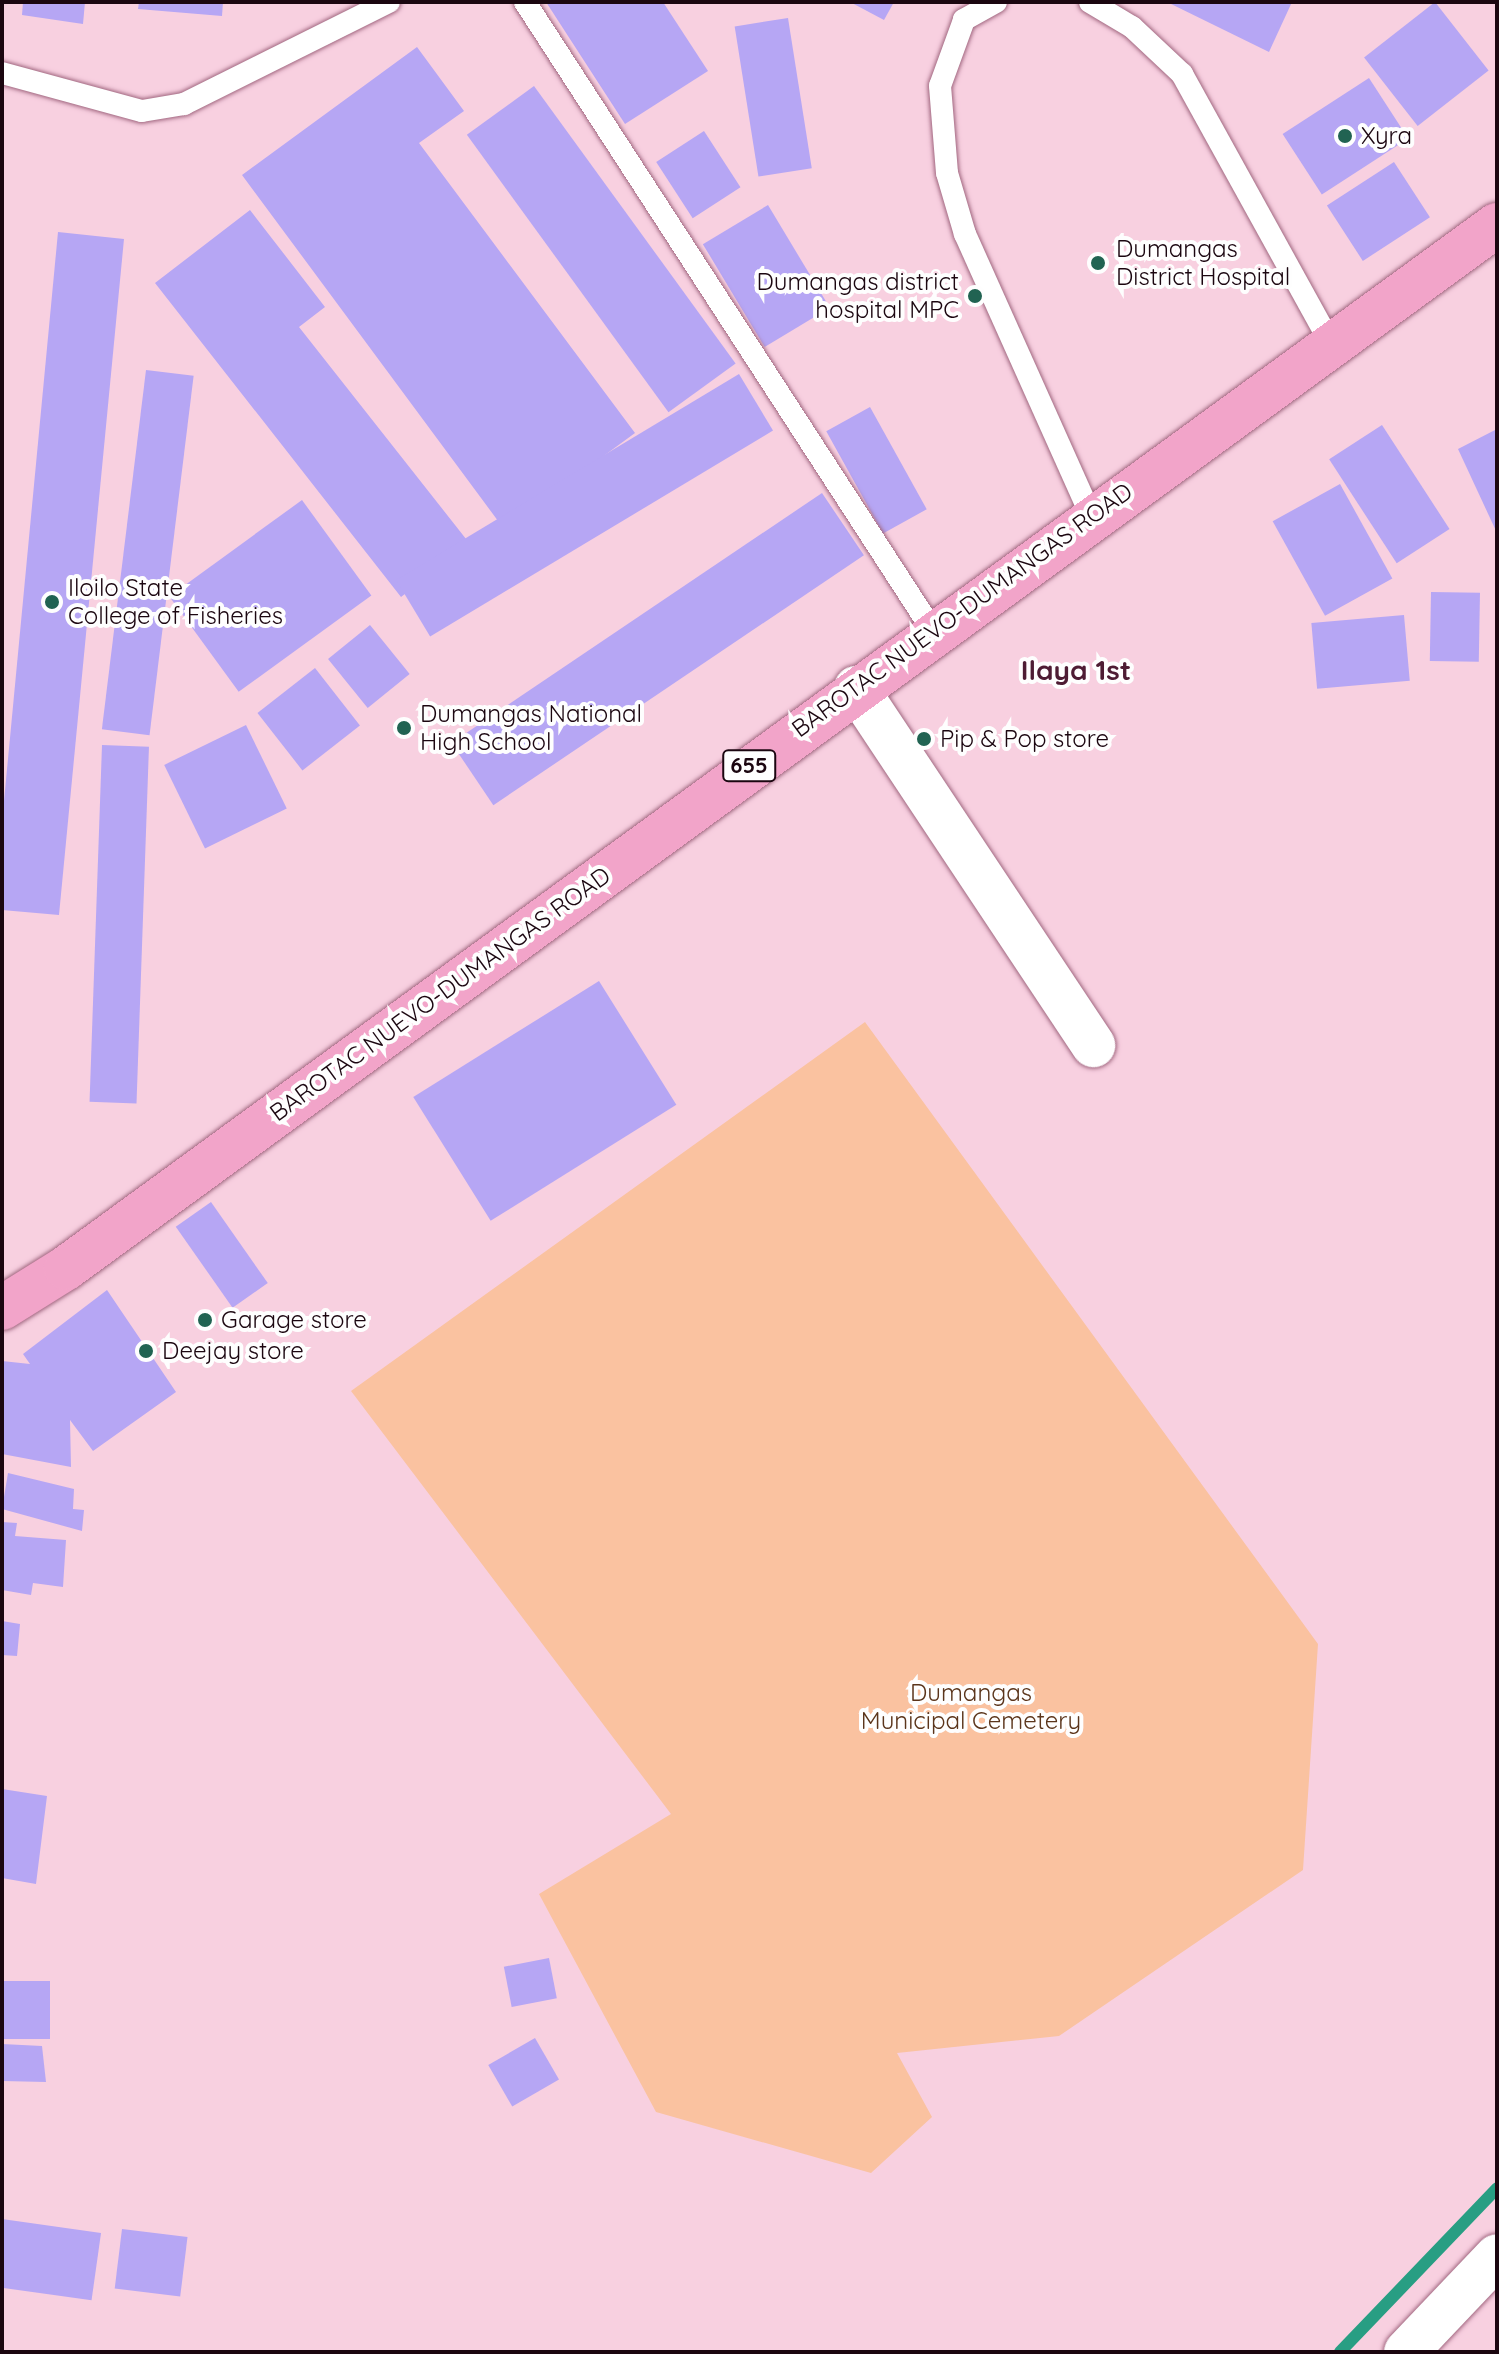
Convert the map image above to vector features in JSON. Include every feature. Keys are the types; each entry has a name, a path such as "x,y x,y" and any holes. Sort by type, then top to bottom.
{"main road":[{"name":"BAROTAC NUEVO-DUMANGAS ROAD","path":"2,1308 66,1268 933,631 1497,225"}],"street":[{"path":"856,688 1093,1045"},
{"path":"1406,2352 1497,2256"}],"lane":[{"path":"2,73 142,111 184,104 389,2"},
{"path":"525,2 933,631"},
{"path":"996,2 964,20 940,86 947,173 965,234 1091,516"},
{"path":"1090,2 1132,27 1182,74 1331,344"}],"green space":[{"name":"Dumangas Municipal Cemetery","path":"865,1022 1318,1644 1303,1870 1059,2036 897,2053 932,2117 871,2173 656,2112 539,1894 671,1814 351,1391"}],"building":[{"path":"23,2 85,2 83,24 22,15"},
{"path":"139,2 223,2 222,16 138,9"},
{"path":"546,2 663,2 708,71 625,124"},
{"path":"850,2 894,2 884,20"},
{"path":"1167,2 1292,2 1269,52"},
{"path":"1435,2 1489,71 1418,126 1364,57"},
{"path":"788,18 812,168 758,177 735,26"},
{"path":"417,47 464,111 419,143 635,433 504,529 242,175"},
{"name":"Xyra","path":"1369,78 1408,138 1322,194 1283,134"},
{"path":"534,86 736,363 668,412 467,135"},
{"path":"704,131 740,187 693,218 656,162"},
{"path":"1394,162 1430,217 1363,261 1327,206"},
{"path":"768,205 830,308 765,347 703,244"},
{"path":"250,210 325,307 299,327 470,544 401,597 155,283"},
{"path":"58,232 124,239 59,915 2,910 2,822"},
{"path":"146,370 194,376 150,735 102,729"},
{"path":"739,374 773,431 430,637 396,580"},
{"path":"870,407 927,509 883,534 826,431"},
{"path":"1382,425 1450,529 1397,563 1329,459"},
{"path":"1497,429 1497,533 1458,449"},
{"path":"1340,484 1392,578 1325,616 1273,521"},
{"path":"822,493 864,555 493,805 451,743"},
{"path":"302,500 371,595 239,692 169,596"},
{"path":"1431,592 1480,593 1479,662 1430,661"},
{"path":"1404,615 1410,681 1317,689 1311,623"},
{"path":"370,625 410,674 368,708 328,659"},
{"path":"315,668 360,726 302,770 257,713"},
{"path":"246,725 287,809 205,848 164,765"},
{"path":"102,745 149,747 137,1103 90,1102"},
{"path":"599,981 676,1105 491,1221 413,1097"},
{"path":"211,1202 268,1283 233,1308 176,1227"},
{"path":"107,1290 176,1392 93,1451 70,1420 71,1467 2,1454 2,1361 30,1364 23,1354"},
{"path":"8,1473 74,1489 73,1509 84,1510 82,1531 2,1509"},
{"path":"2,1522 17,1523 15,1536 66,1540 63,1587 33,1583 31,1595 2,1590"},
{"path":"2,1621 20,1624 17,1656 2,1655"},
{"path":"2,1789 47,1796 36,1884 2,1878"},
{"path":"549,1958 557,1998 512,2007 504,1967"},
{"path":"2,1981 50,1981 50,2039 2,2039"},
{"path":"535,2038 559,2080 512,2107 488,2065"},
{"path":"2,2044 42,2046 46,2082 2,2081"},
{"path":"2,2219 101,2233 92,2300 2,2288"},
{"path":"122,2229 188,2237 180,2297 115,2289"}],"waterway":[{"path":"1340,2352 1497,2188"}],"place":[{"name":"Xyra","path":"1345,136"},
{"name":"Dumangas District Hospital","path":"1098,263"},
{"name":"Dumangas district hospital MPC","path":"975,296"},
{"name":"Iloilo State College of Fisheries","path":"52,602"},
{"name":"Dumangas National High School","path":"404,728"},
{"name":"Pip & Pop store","path":"924,739"},
{"name":"Garage store","path":"205,1320"},
{"name":"Deejay store","path":"146,1351"}],"district":[{"name":"Ilaya 1st","path":"1076,670"}]}
